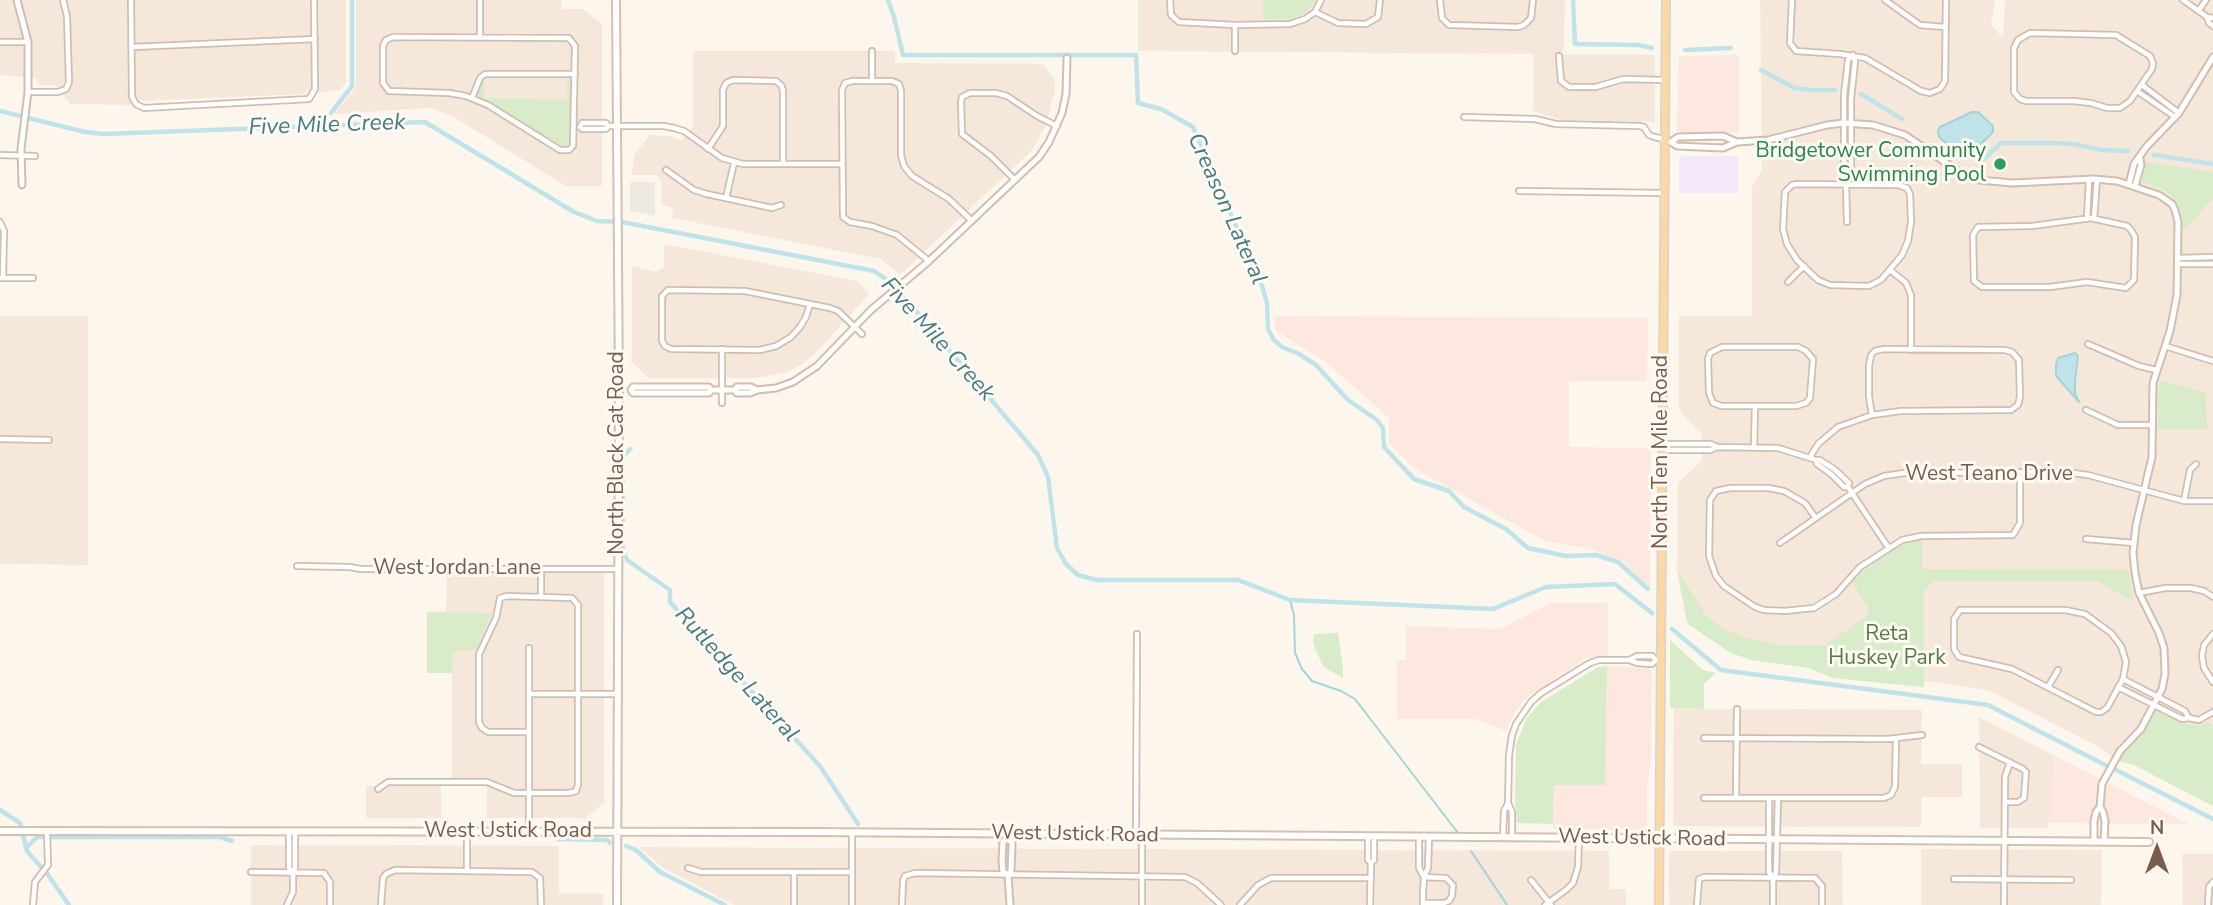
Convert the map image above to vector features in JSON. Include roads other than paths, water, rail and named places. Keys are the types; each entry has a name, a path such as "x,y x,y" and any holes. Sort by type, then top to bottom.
{"main road":[{"name":"North Black Cat Road","path":"616,0 617,905"},
{"name":"North Ten Mile Road","path":"1658,905 1658,660 1667,141 1665,0"},
{"name":"West Ustick Road","path":"0,831 852,832 1007,837 1371,836 2149,842"}],"street":[{"path":"17,0 27,42 28,92 21,156 22,185"},
{"path":"28,92 58,92 66,89 69,82 67,16 63,0"},
{"path":"131,0 132,97 136,104 144,108 304,100 313,96 314,0"},
{"path":"480,0 480,37"},
{"path":"1170,0 1174,20 1183,24 1290,24 1315,12 1321,0"},
{"path":"1315,12 1344,24 1366,24 1378,17 1380,0"},
{"path":"1440,0 1440,12 1446,23 1454,26 1518,27 1528,22 1533,14 1533,0"},
{"path":"1792,0 1790,43 1793,48 1800,52 1853,55 1871,61 1921,91 1930,93 1940,89 1945,81 1946,0"},
{"path":"1885,0 1920,25 1945,27"},
{"path":"2183,0 2210,17 2209,23 2213,26"},
{"path":"2199,10 2206,0"},
{"path":"1235,24 1235,51"},
{"path":"2032,33 2116,35 2150,56 2153,63 2152,69 2137,91 2130,101 2120,108 2074,101 2026,101 2016,95 2013,88 2014,48 2022,37 2032,33"},
{"path":"393,37 480,37 564,37 572,41 575,46 578,127 575,141 569,150 561,150 472,98 449,93 392,92 386,89 383,83 383,47 386,40 393,37"},
{"path":"132,47 315,39"},
{"path":"0,42 27,42"},
{"path":"872,51 872,81"},
{"path":"1847,222 1846,184 1851,174 1847,123 1855,61 1853,55"},
{"path":"1559,56 1559,77 1563,84 1569,87 1595,88 1622,79 1665,80"},
{"path":"2132,185 2147,146 2177,115 2213,57"},
{"path":"618,389 709,387 711,390 750,393 776,388 805,376 854,327 929,261 1039,157 1057,126 1066,94 1067,58"},
{"path":"472,98 480,78 487,74 575,74"},
{"path":"708,149 723,126 723,90 726,83 733,80 773,81 779,83 783,90 783,164"},
{"path":"929,261 897,235 884,229 850,222 842,213 842,90 845,83 892,81 899,84 901,155 904,166 912,176 949,199 972,221"},
{"path":"2142,85 2177,115"},
{"path":"2137,91 2177,115"},
{"path":"1016,181 991,156 962,134 961,102 964,96 970,93 991,93 1007,96 1057,126"},
{"path":"1464,117 1644,127 1649,135 1677,146 1723,148 1737,142 1768,141 1817,126 1847,123 1873,125 1905,135 1964,175 1979,180 2013,183 2096,179 2132,185 2166,198 2175,210 2178,222 2177,295 2172,324 2153,383 2152,457 2134,543 2139,593 2159,633 2165,653 2165,674 2158,697 2141,729 2120,751 2102,784 2100,807 2105,821 2105,842"},
{"path":"578,127 582,123 606,123 608,126 674,128 684,131 722,158 734,163 842,164"},
{"path":"1667,141 1678,137 1723,136 1737,142"},
{"path":"0,155 35,156"},
{"path":"726,198 734,163"},
{"path":"666,170 694,190 772,208 781,205"},
{"path":"2087,219 2089,179"},
{"path":"2094,219 2096,179"},
{"path":"1797,184 1846,184 1898,185 1907,188 1910,194 1911,232 1904,250 1881,280 1869,286 1837,286 1818,280 1791,252 1784,235 1784,197 1787,188 1797,184"},
{"path":"1519,191 1664,193"},
{"path":"2087,219 2127,226 2132,230 2135,237 2134,280 2131,285 2119,288 2087,282 2050,287 1982,287 1976,284 1973,277 1975,229 1981,226 2032,226 2087,219"},
{"path":"1,222 4,231 1,278 33,278"},
{"path":"2178,261 2213,257"},
{"path":"2178,261 2213,264"},
{"path":"1788,282 1804,266"},
{"path":"1890,270 1906,283 1911,295 1911,350"},
{"path":"810,304 800,327 791,337 776,346 760,350 671,349 662,341 662,296 668,290 745,291 810,304 838,311 862,334"},
{"path":"2088,344 2139,366 2156,370"},
{"path":"2164,346 2213,361"},
{"path":"1801,348 1810,353 1813,359 1810,398 1801,405 1755,406 1722,406 1713,403 1709,393 1710,353 1717,349 1801,348"},
{"path":"722,349 722,403"},
{"path":"1813,459 1818,444 1838,427 1872,415 1901,411 2005,412 2015,408 2020,397 2020,364 2017,355 2005,350 1883,349 1873,353 1870,358 1869,379 1872,415"},
{"path":"1755,406 1755,447"},
{"path":"2086,410 2118,425 2153,425"},
{"path":"0,439 49,440"},
{"path":"1663,447 1711,444 1717,447 1755,447 1787,450 1819,460 1835,469 1849,483 1848,488 1888,547"},
{"path":"2184,501 2190,470 2196,464"},
{"name":"West Teano Drive","path":"1780,542 1865,484 1884,476 1904,473 2065,472 2088,475 2184,501 2213,500"},
{"path":"1815,517 1805,503 1784,491 1768,488 1730,488 1716,491 1710,500 1709,556 1716,576 1724,586 1764,610 1801,611 1814,608 1826,603 1860,567 1888,547 1914,537 2004,537 2015,533 2020,523 2020,473"},
{"path":"2086,540 2134,543"},
{"name":"West Jordan Lane","path":"297,566 360,569 618,569"},
{"path":"541,572 541,596"},
{"path":"2139,593 2165,588 2191,588 2204,591 2213,597"},
{"path":"378,789 388,782 487,782 514,793 576,791 578,605 568,597 502,597 498,602 496,618 479,654 479,722 482,728 488,732 529,732"},
{"path":"1963,610 2065,610 2085,614 2111,633 2121,646 2126,662 2123,679 2107,708 2096,712 2012,669 1956,654 1956,613 1963,610"},
{"path":"1138,634 1142,904"},
{"path":"2213,634 2204,645 2202,656 2204,668 2213,682"},
{"path":"528,648 529,832"},
{"path":"1512,838 1512,812 1508,803 1508,755 1514,729 1523,711 1541,693 1590,663 1599,660 1629,660 1637,656 1652,656 1658,660"},
{"path":"2048,687 2058,670"},
{"path":"2123,679 2185,711 2189,718"},
{"path":"2118,687 2182,719 2199,720 2213,712"},
{"path":"528,695 618,695"},
{"path":"1736,798 1737,709"},
{"path":"1704,738 1896,739 1922,735"},
{"path":"1703,798 1884,798 1891,795 1895,787 1896,739"},
{"path":"1979,747 2026,772 2024,798 2018,802 2005,802"},
{"path":"2004,905 2005,777 2010,762"},
{"path":"1769,798 1773,840"},
{"path":"1773,905 1773,877 1769,872 1778,798"},
{"path":"1503,838 1504,811 1508,803"},
{"path":"2094,842 2094,821 2100,807"},
{"path":"33,905 35,882 48,865 47,831"},
{"path":"287,905 293,892 293,872 289,868 292,832"},
{"path":"467,832 467,870"},
{"path":"852,832 852,905"},
{"path":"1370,905 1371,863 1368,860 1371,836"},
{"path":"1007,837 1003,842 1003,872 1008,875"},
{"path":"1419,837 1419,868 1424,877"},
{"path":"1424,877 1446,878 1453,886 1452,897 1444,903 1423,904 1424,877 1428,868 1429,837"},
{"path":"1531,880 1548,904 1566,890 1576,875 1579,838"},
{"path":"688,868 701,872 852,872"},
{"path":"381,905 381,883 386,874 395,870 527,871 537,874 541,884 541,905"},
{"path":"251,872 324,873 328,877 330,905"},
{"path":"794,872 794,905"},
{"path":"902,905 903,881 909,873 1180,876 1190,878 1221,905"},
{"path":"1008,875 1010,905"},
{"path":"1697,905 1699,879 1706,877 1815,878 1822,886 1822,905"},
{"path":"1240,905 1258,885 1271,878 1371,878"},
{"path":"1954,879 2071,880"},
{"path":"2208,905 2208,891 2212,883"}],"water":[{"path":"1972,112 1978,112 1993,126 1993,132 1969,156 1963,157 1939,137 1938,131 1940,127"},
{"path":"2075,353 2078,356 2075,393 2079,402 2056,376 2058,358"}],"waterway":[{"path":"331,113 352,86 352,0"},
{"name":"Creason Lateral","path":"888,0 903,55 1136,55 1138,103 1161,109 1193,127 1262,286 1267,303 1268,329 1274,340 1316,365 1348,400 1377,420 1383,428 1384,447 1414,479 1449,491 1464,507 1506,529 1528,548 1566,556 1596,555 1618,562 1648,589"},
{"path":"1573,0 1575,44 1638,45 1652,48"},
{"path":"1685,50 1731,48"},
{"path":"1761,70 1794,88 1835,90"},
{"path":"1861,94 1902,119"},
{"name":"Five Mile Creek","path":"0,111 85,132 104,134 425,122 574,212 597,221 622,222 874,271 893,284 1038,455 1048,477 1057,548 1066,564 1078,575 1097,580 1238,580 1290,600 1493,609 1546,587 1615,584 1652,613"},
{"path":"1979,163 2001,143 2074,144 2102,150 2128,151"},
{"path":"2154,155 2213,164"},
{"name":"Rutledge Lateral","path":"630,449 623,457 623,550 627,560 670,590 670,602 820,766 858,824"},
{"path":"1290,600 1294,615 1295,653 1302,669 1312,681 1355,699 1458,833"},
{"path":"1672,629 1721,670 1988,705 2107,766"},
{"path":"2114,769 2213,819"},
{"path":"0,810 21,826"},
{"path":"23,835 27,851 42,868"},
{"path":"26,848 37,837 44,837"},
{"path":"52,837 220,837 232,841"},
{"path":"558,839 607,840 610,843"},
{"path":"626,846 636,850 660,872 725,905"},
{"path":"1471,851 1507,905"},
{"path":"46,872 69,905"}],"place":[{"name":"Bridgetower Community Swimming Pool","path":"2000,164"}],"park label":[{"name":"Reta Huskey Park","path":"1887,647"}]}
